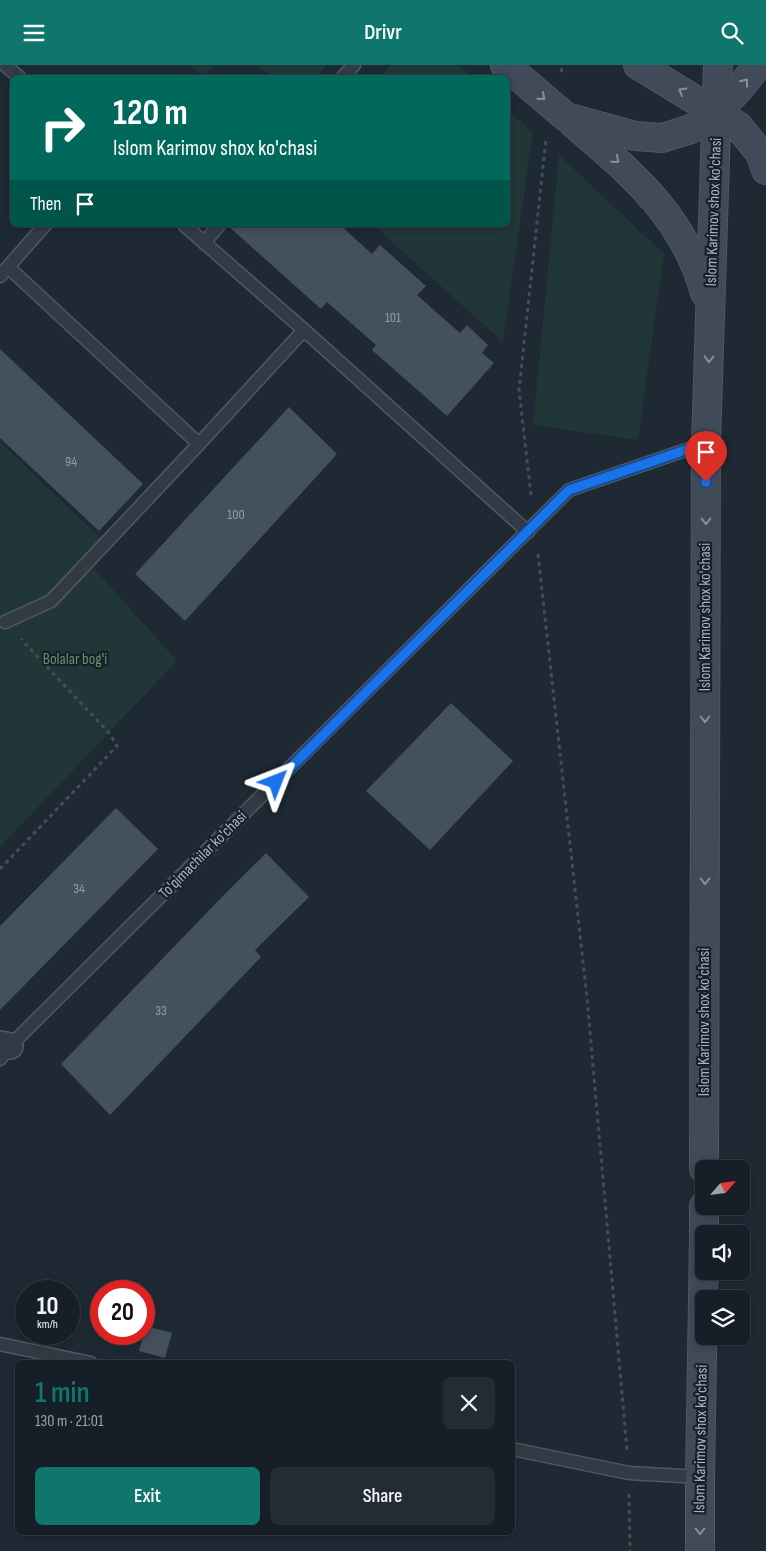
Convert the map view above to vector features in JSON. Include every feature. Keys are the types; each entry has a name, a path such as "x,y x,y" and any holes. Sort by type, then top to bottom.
{"main road":[{"path":"505,65 622,165 651,195 673,222 689,247 700,276 711,315"},
{"path":"638,65 738,126 760,153 766,170"},
{"name":"Islom Karimov shox ko'chasi","path":"704,1160 706,443 718,65"},
{"path":"558,110 635,136 662,137 690,129 717,113 758,65"},
{"name":"Islom Karimov shox ko'chasi","path":"700,1551 703,1280"}],"lane":[{"path":"5,65 17,75"},
{"path":"346,75 354,65"},
{"path":"43,227 4,272 199,444"},
{"path":"186,227 532,529"},
{"path":"204,243 218,227"},
{"path":"5,622 51,601 304,330"},
{"name":"To'qimachilar ko'chasi","path":"3,1050 532,529 569,490 706,443"},
{"path":"0,1344 77,1360"},
{"path":"515,1450 629,1473 700,1477"}],"path":[{"path":"563,65 520,390 532,529 587,998 629,1473 630,1551"},
{"path":"0,869 117,745 5,622"}],"green space":[{"path":"189,65 213,65 205,75 201,75"},
{"path":"258,65 327,65 318,75 270,75"},
{"path":"391,65 458,65 470,75 382,75"},
{"path":"510,112 533,133 503,342 375,227 510,227"},
{"path":"559,155 664,254 638,440 533,425"},
{"name":"Bolalar bog'i","path":"0,442 100,538 83,556 177,661 0,847"}],"building":[{"path":"229,227 342,227 372,254 380,245 426,286 417,295 460,333 467,325 488,345 482,353 494,363 447,416 372,350 376,345 327,302 321,309"},
{"path":"0,349 143,484 99,531 0,438"},
{"path":"289,407 337,454 185,621 135,574"},
{"path":"451,703 513,761 430,850 366,791"},
{"path":"116,808 158,849 0,1010 0,926"},
{"path":"266,853 309,897 255,950 261,957 110,1115 61,1064"},
{"path":"155,1328 172,1333 165,1358 139,1351 141,1345 155,1345"}],"route":[{"path":"276,782 569,490 706,443 706,482"}]}
